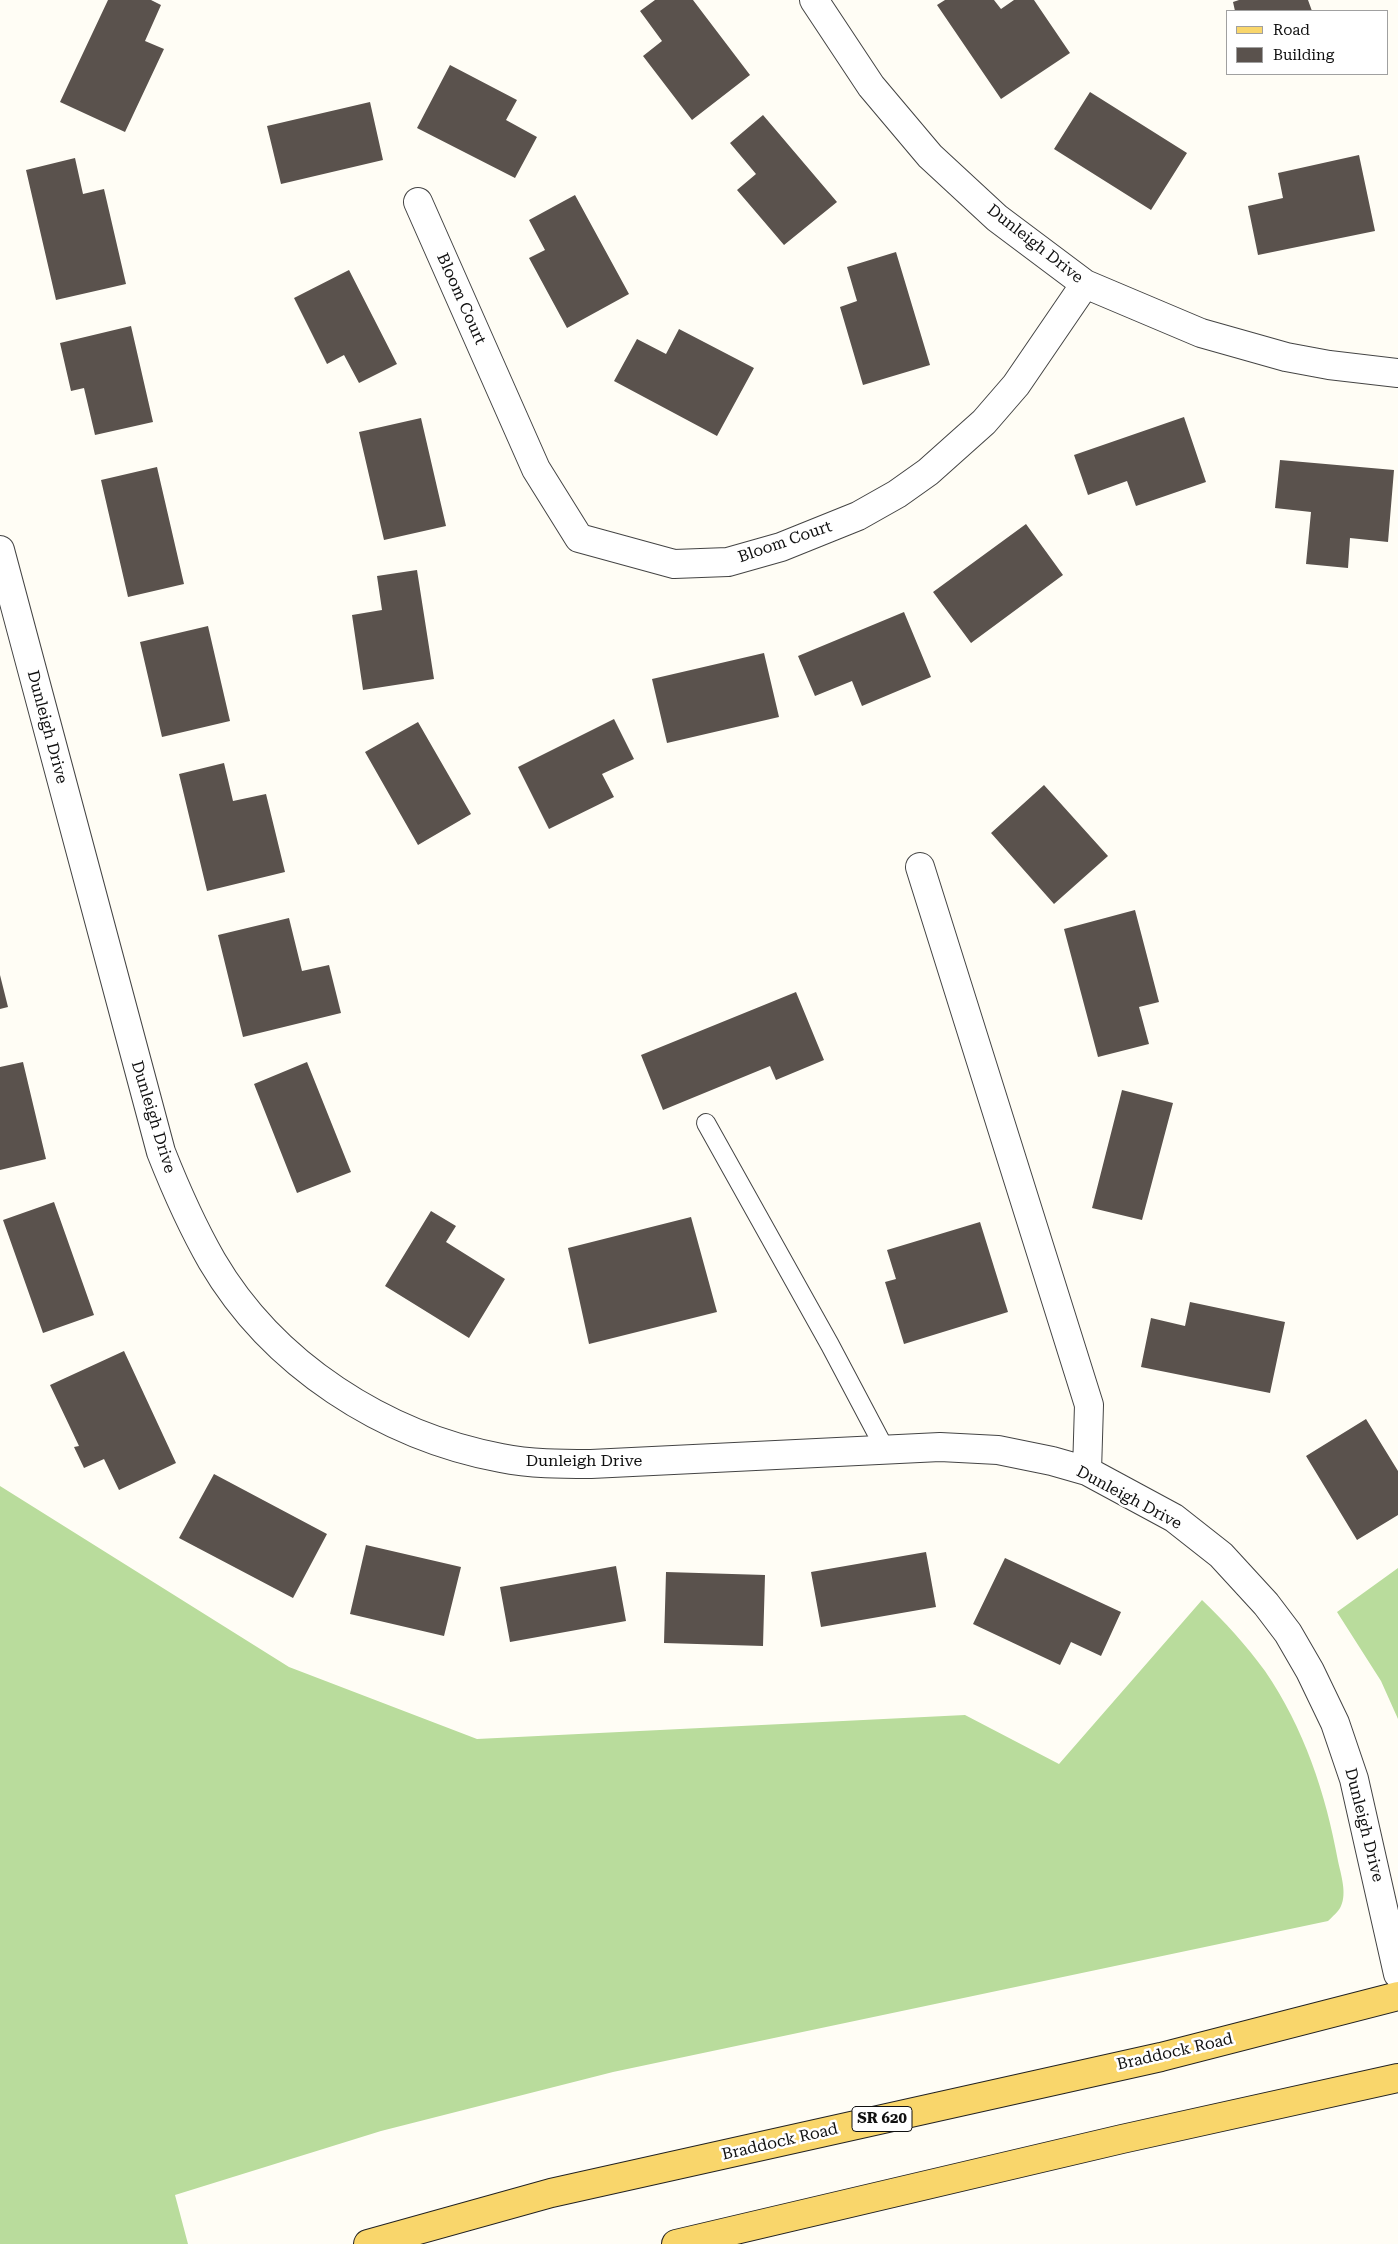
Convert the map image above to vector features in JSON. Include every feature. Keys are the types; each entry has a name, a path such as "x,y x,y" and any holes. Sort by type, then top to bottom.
{"main road":[{"name":"Braddock Road","path":"368,2244 551,2193 1161,2056 1398,1996"},
{"path":"676,2244 1113,2141 1398,2078"}],"street":[{"name":"Dunleigh Drive","path":"814,0 870,86 930,156 997,218 1085,284 1201,333 1286,357 1329,365 1398,373"},
{"name":"Bloom Court","path":"418,202 536,469 579,538 674,564 728,562 781,548 858,516 897,494 928,472 984,422 1016,385 1085,284"},
{"name":"Dunleigh Drive","path":"0,550 161,1152 183,1207 213,1263 250,1313 291,1356 339,1394 389,1421 422,1436 465,1450 502,1458 546,1464 591,1464 940,1447 998,1450 1052,1461 1087,1471 1174,1518 1221,1555 1266,1604 1288,1634 1310,1671 1335,1724 1351,1770 1398,1974"},
{"path":"920,867 1089,1405 1087,1471"}],"lane":[{"path":"706,1122 825,1336 885,1449"}],"green space":[{"path":"0,1486 289,1667 477,1739 965,1715 1059,1764 1202,1600 1235,1634 1265,1671 1279,1693 1302,1738 1312,1762 1327,1811 1342,1878 1343,1901 1339,1910 1328,1921 613,2072 381,2131 175,2195 188,2244 0,2244"},
{"path":"1398,1568 1398,1719 1381,1681 1337,1612"}],"building":[{"path":"108,0 151,0 161,5 145,41 164,49 125,132 60,102"},
{"path":"655,0 693,0 750,75 692,120 643,56 662,41 640,11"},
{"path":"945,0 994,0 1001,9 1014,0 1034,0 1070,53 1001,99 937,5"},
{"path":"1239,0 1308,0 1312,10 1235,10 1233,2"},
{"path":"450,65 517,100 506,120 537,137 515,178 417,128"},
{"path":"1090,92 1187,153 1151,210 1054,149"},
{"path":"370,102 383,160 281,184 267,126"},
{"path":"763,115 837,202 784,245 737,190 756,174 730,143"},
{"path":"1359,155 1375,231 1258,255 1248,206 1283,198 1278,173"},
{"path":"75,158 83,194 104,189 126,284 56,300 26,170"},
{"path":"575,195 629,294 567,328 529,258 545,250 529,220"},
{"path":"896,252 930,365 863,385 840,307 857,301 847,267"},
{"path":"349,270 397,364 359,383 344,355 327,364 294,298"},
{"path":"131,326 153,422 95,435 84,388 71,391 60,343"},
{"path":"679,329 754,368 717,436 614,381 637,339 666,354"},
{"path":"1184,417 1206,482 1136,506 1127,481 1088,495 1074,455"},
{"path":"421,418 446,526 384,540 359,432"},
{"path":"1280,460 1394,470 1388,542 1350,538 1348,568 1306,564 1311,512 1275,508"},
{"path":"157,467 184,584 128,597 101,480"},
{"path":"1026,524 1063,575 971,643 933,592"},
{"path":"417,570 434,679 363,690 352,615 382,610 377,576"},
{"path":"904,612 931,677 862,706 852,681 815,696 798,656"},
{"path":"208,626 230,721 162,737 140,642"},
{"path":"764,653 779,717 667,743 652,679"},
{"path":"614,719 634,759 602,774 614,797 549,829 518,767"},
{"path":"418,722 471,814 418,845 365,752"},
{"path":"224,763 233,801 266,794 285,872 207,891 179,774"},
{"path":"1044,785 1108,856 1054,904 991,833"},
{"path":"1135,910 1159,1002 1139,1007 1149,1044 1098,1057 1064,929"},
{"path":"289,918 302,971 329,965 341,1013 243,1037 218,935"},
{"path":"0,975 8,1007 0,1009"},
{"path":"796,992 824,1060 776,1080 770,1066 663,1110 641,1055"},
{"path":"23,1062 46,1159 0,1170 0,1067"},
{"path":"307,1062 351,1172 297,1193 254,1084"},
{"path":"1122,1090 1173,1103 1142,1220 1092,1208"},
{"path":"54,1202 94,1315 43,1333 3,1220"},
{"path":"431,1211 456,1226 446,1242 505,1279 469,1338 385,1286"},
{"path":"691,1217 717,1312 589,1344 568,1248"},
{"path":"980,1222 1008,1312 904,1344 885,1282 896,1279 887,1250"},
{"path":"1190,1302 1285,1322 1270,1393 1141,1367 1151,1318 1185,1326"},
{"path":"124,1351 176,1463 119,1490 104,1459 84,1468 74,1447 79,1446 50,1385"},
{"path":"1366,1419 1398,1471 1398,1515 1357,1540 1306,1456"},
{"path":"214,1474 327,1534 293,1598 179,1538"},
{"path":"366,1545 461,1567 444,1636 350,1614"},
{"path":"926,1552 936,1607 821,1627 811,1572"},
{"path":"1005,1558 1121,1612 1101,1656 1071,1642 1060,1665 973,1624"},
{"path":"616,1566 626,1621 510,1642 500,1587"},
{"path":"666,1572 765,1575 763,1646 664,1643"}]}
